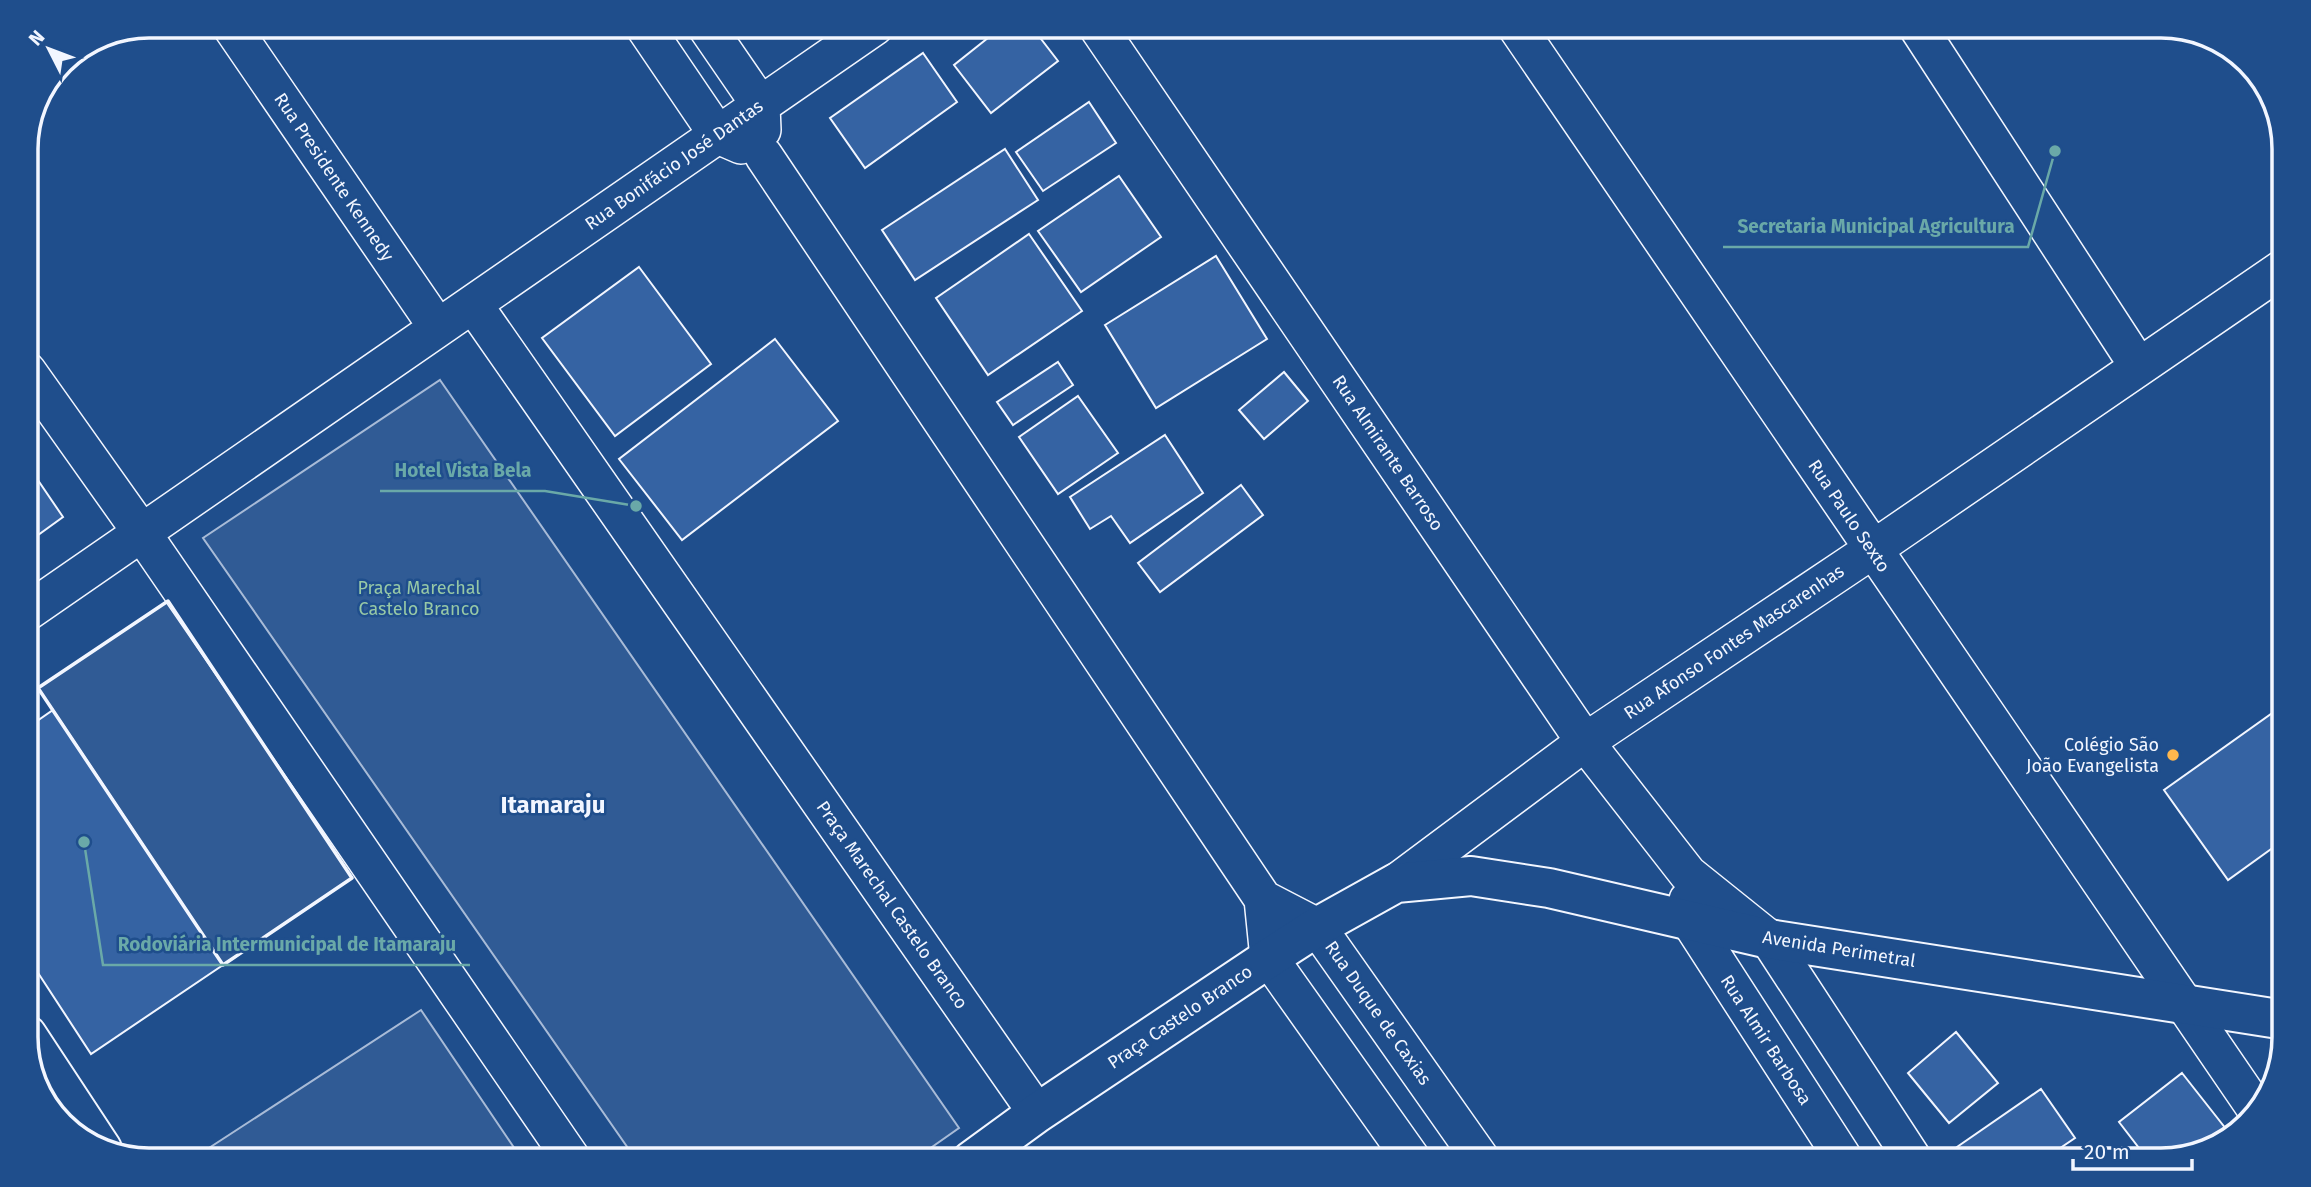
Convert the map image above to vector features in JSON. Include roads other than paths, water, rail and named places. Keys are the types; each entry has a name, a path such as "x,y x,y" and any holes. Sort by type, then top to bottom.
{"main road":[{"name":"Avenida Perimetral","path":"1396,883 1471,876 1549,888 1769,939 2272,1018"},
{"name":"Praça Castelo Branco","path":"1000,1148 1037,1113 1317,927 1396,883"},
{"path":"40,1054 91,1132"}],"street":[{"name":"Rua Presidente Kennedy","path":"240,39 438,328"},
{"path":"653,39 718,135 764,156"},
{"path":"715,39 761,106 764,156 1263,900 1269,958 1404,1148"},
{"name":"Rua Bonifácio José Dantas","path":"473,304 856,39"},
{"name":"Rua Almirante Barroso","path":"1106,39 1585,742 1688,874 1769,939"},
{"name":"Rua Paulo Sexto","path":"1525,39 2251,1103"},
{"path":"1925,39 2138,366"},
{"name":"Rua Afonso Fontes Mascarenhas","path":"1396,883 1585,742 1872,550 2272,276"},
{"path":"39,604 473,304"},
{"name":"Praça Marechal Castelo Branco","path":"473,304 1037,1113"},
{"path":"39,389 142,533 564,1148"},
{"path":"1688,874 1688,919"},
{"name":"Rua Duque de Caxias","path":"1263,900 1317,927 1473,1148"},
{"name":"Rua Almir Barbosa","path":"1688,919 1837,1148"},
{"path":"1769,939 1906,1148"}],"place":[{"name":"Secretaria Municipal Agricultura","path":"2055,151"},
{"name":"Hotel Vista Bela","path":"636,506"},
{"name":"Colégio São João Evangelista","path":"2173,755"},
{"name":"Rodoviária Intermunicipal de Itamaraju","path":"84,842"}],"district":[{"name":"Itamaraju","path":"553,805"}]}
